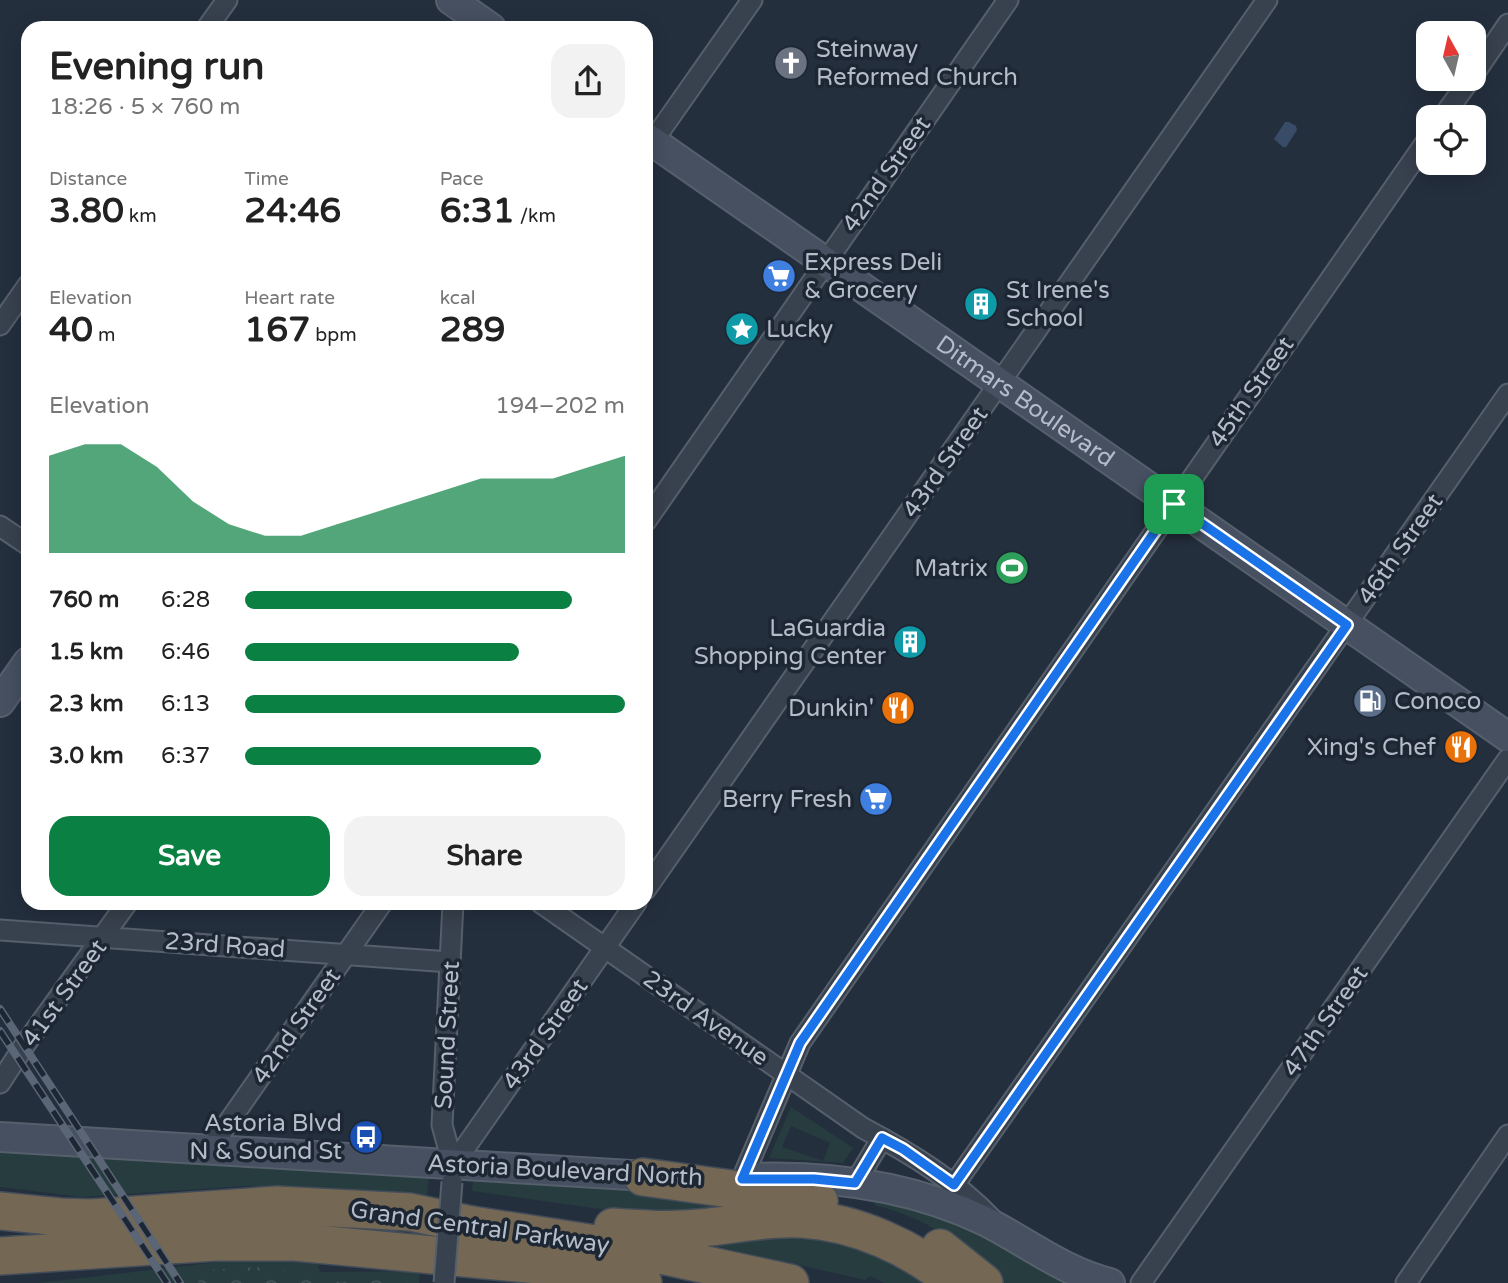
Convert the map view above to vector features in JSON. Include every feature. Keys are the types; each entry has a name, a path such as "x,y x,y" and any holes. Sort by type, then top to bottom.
{"highway":[{"path":"643,1177 830,1203 897,1224 944,1267"},
{"name":"Grand Central Parkway","path":"0,1211 81,1217 132,1216 277,1205 410,1212 472,1225 669,1256 790,1283"},
{"path":"410,1212 474,1211 601,1226 666,1229 783,1219 813,1220 841,1224 984,1283"},
{"name":"Grand Central Parkway","path":"0,1256 205,1243 268,1242 337,1245 449,1270 549,1266 643,1283"},
{"path":"449,1270 552,1283"}],"main road":[{"path":"451,0 482,19"},
{"name":"Ditmars Boulevard","path":"653,146 825,261 1508,737"},
{"path":"0,702 21,672"},
{"name":"Astoria Boulevard North","path":"0,1137 209,1150 452,1174 814,1179 855,1183 901,1192 941,1204 1004,1232 1082,1275 1110,1283"}],"street":[{"path":"212,21 227,0"},
{"path":"653,136 752,0"},
{"name":"42nd Street","path":"653,511 1008,0"},
{"name":"43rd Street","path":"653,879 1267,0"},
{"path":"1486,56 1508,24"},
{"name":"45th Street","path":"742,1179 785,1074 808,1031 1416,156"},
{"path":"0,325 21,295"},
{"name":"46th Street","path":"954,1185 1508,394"},
{"path":"0,526 21,540"},
{"name":"47th Street","path":"1141,1283 1508,759"},
{"name":"41st Street","path":"0,1083 122,910"},
{"name":"42nd Street","path":"209,1150 377,910"},
{"name":"Sound Street","path":"452,1174 442,1125 453,910"},
{"name":"23rd Avenue","path":"551,910 863,1128 903,1149 970,1196 1004,1232"},
{"name":"43rd Street","path":"452,1174 631,910"},
{"name":"23rd Road","path":"0,930 450,962"},
{"path":"1406,1283 1508,1135"},
{"path":"855,1183 882,1138"},
{"path":"449,1270 452,1174"}],"green space":[{"path":"791,1107 853,1148 843,1163 769,1158","holes":["791,1126 830,1143 823,1161 782,1147"]},
{"path":"0,1148 429,1176 427,1196 246,1186 81,1197 0,1187"},
{"path":"473,1180 791,1202 770,1208 647,1213 472,1191"},
{"path":"876,1198 918,1207 980,1231 1065,1283 1003,1283 960,1245 911,1217 874,1205"},
{"path":"770,1233 843,1240 931,1283 884,1283 870,1276 865,1280 685,1239"},
{"path":"317,1260 320,1272 420,1271 419,1283 38,1283 218,1262"},
{"path":"255,1267 303,1272 338,1282 402,1279 407,1283 199,1283 196,1279 209,1270"}],"water":[{"path":"1285,122 1296,126 1297,130 1286,147 1283,147 1274,139"}],"railway":[{"path":"0,1009 180,1283"},
{"path":"0,1031 167,1283"}],"place":[{"name":"Steinway Reformed Church","path":"791,63"},
{"name":"Express Deli & Grocery","path":"779,276"},
{"name":"St Irene's School","path":"981,304"},
{"name":"Lucky","path":"742,329"},
{"name":"Matrix","path":"1012,568"},
{"name":"LaGuardia Shopping Center","path":"910,642"},
{"name":"Conoco","path":"1370,701"},
{"name":"Dunkin'","path":"898,708"},
{"name":"Xing's Chef","path":"1461,747"},
{"name":"Berry Fresh","path":"876,799"},
{"name":"Astoria Blvd N & Sound St","path":"366,1137"}],"route":[{"path":"1174,504 1347,625 954,1185 903,1149 882,1138 855,1183 769,1177 742,1179 752,1150 800,1043 1174,504"}]}
